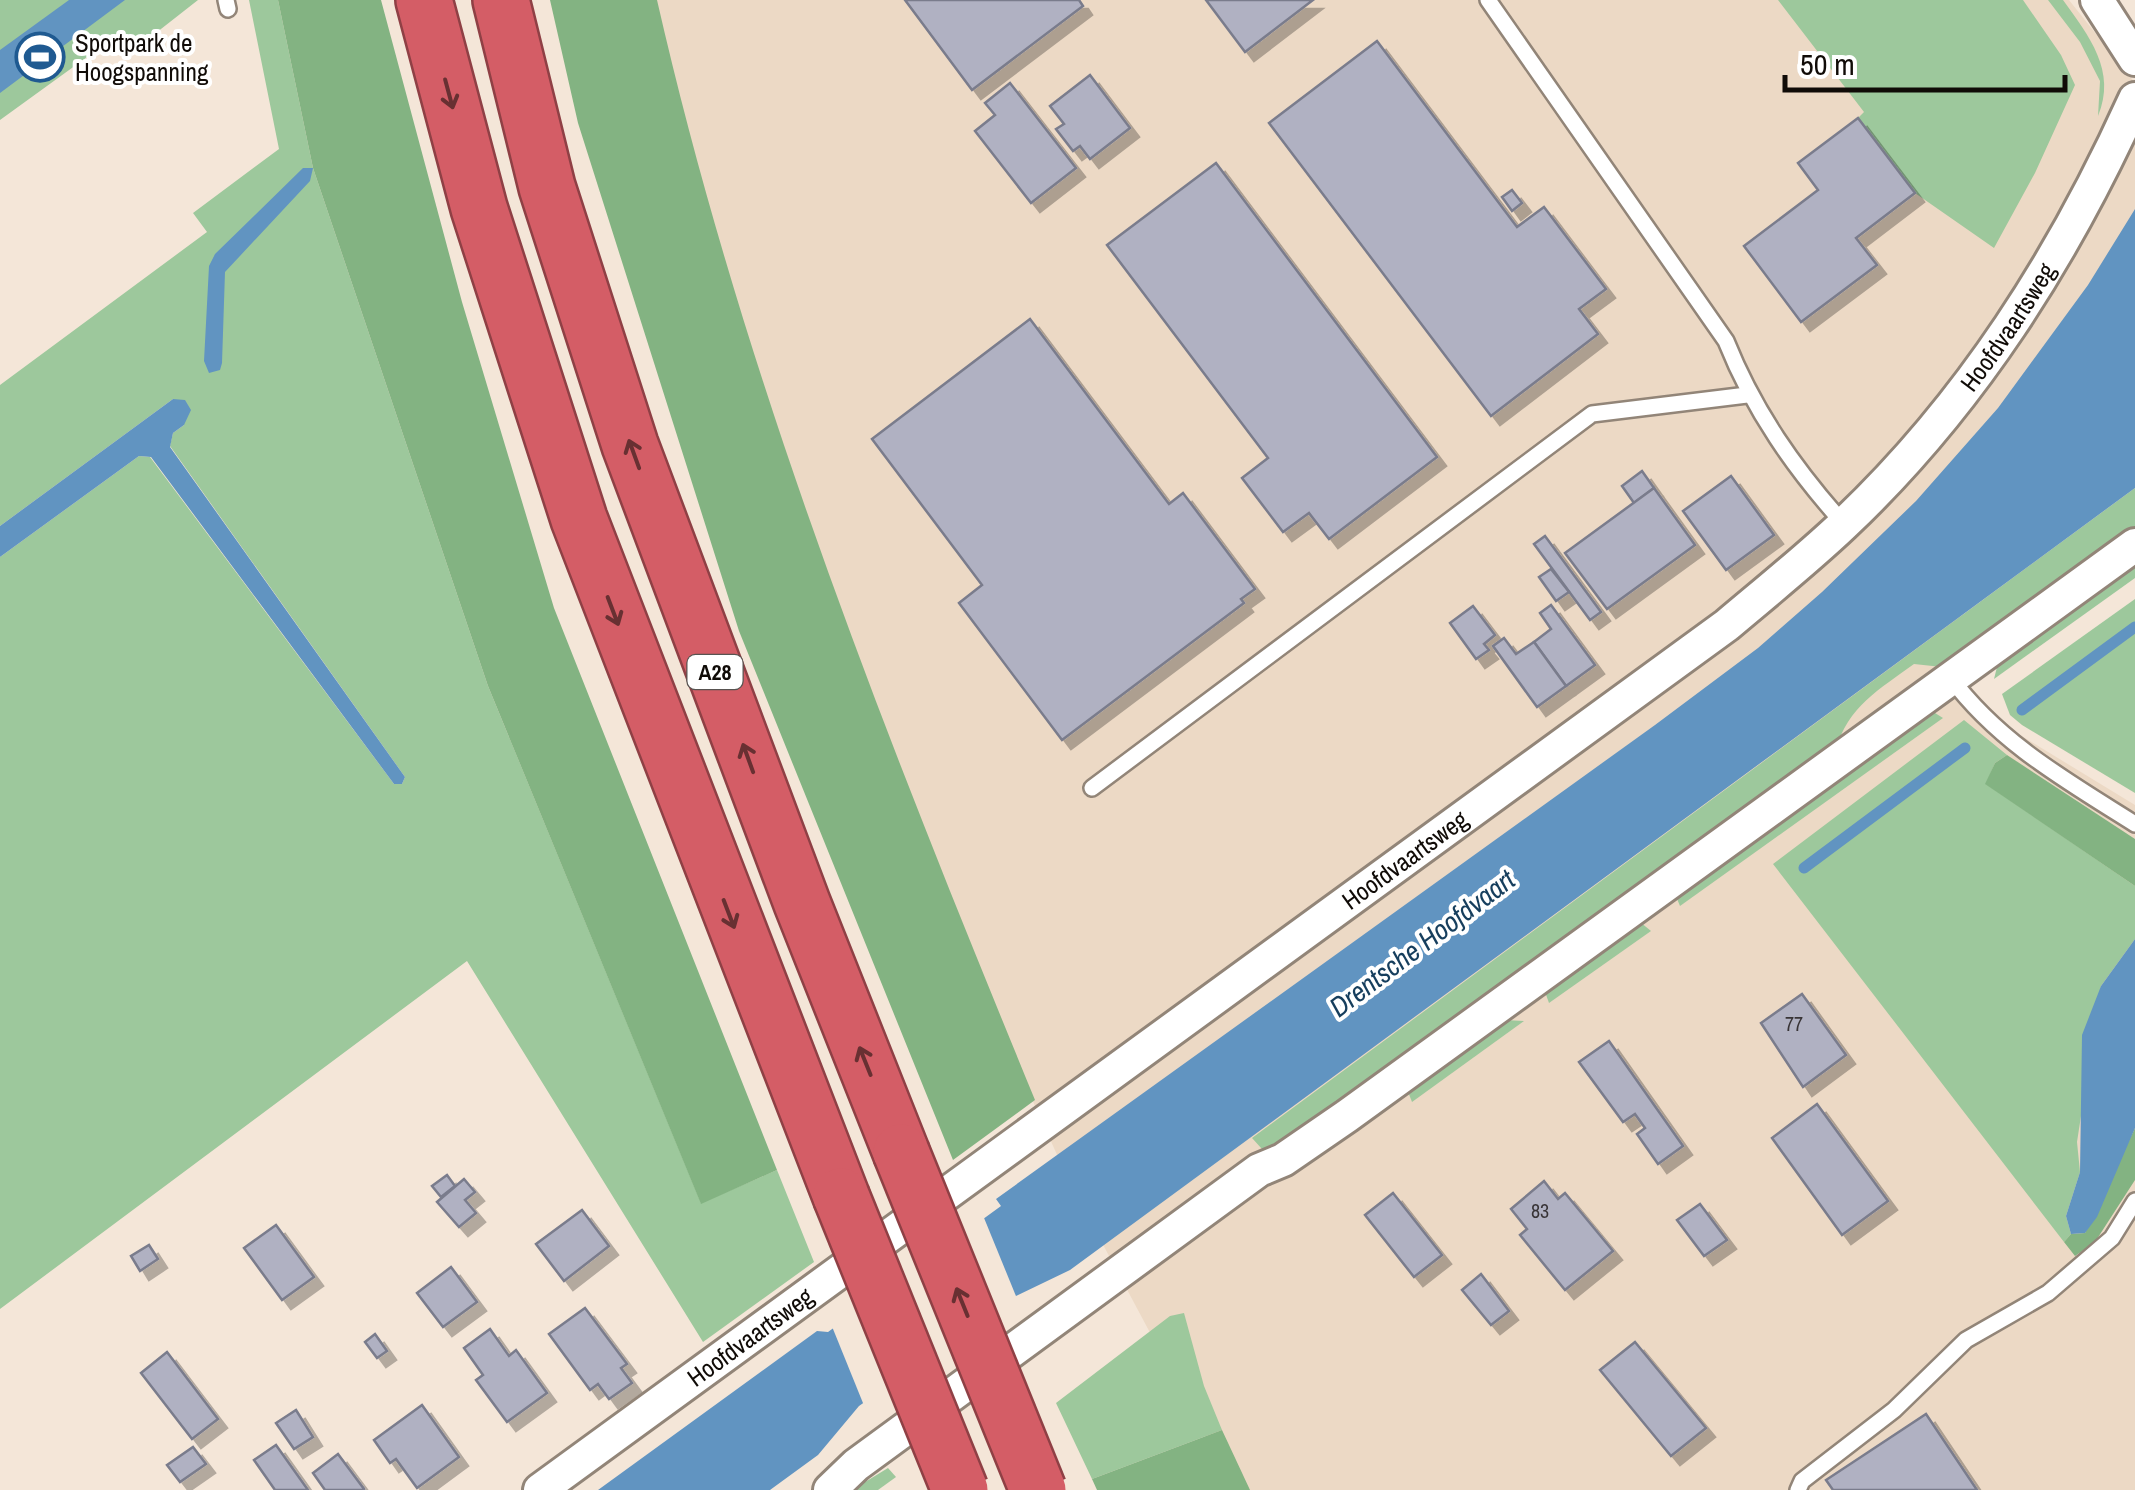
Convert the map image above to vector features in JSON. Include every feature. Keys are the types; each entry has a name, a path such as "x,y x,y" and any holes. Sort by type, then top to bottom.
{"highway":[{"path":"424,0 479,208 579,520 841,1196 960,1490"},
{"name":"A28","path":"501,0 548,187 630,445 900,1152 1038,1490"}],"street":[{"path":"2098,0 2135,59"},
{"name":"Hoofdvaartsweg","path":"540,1490 1728,626 1844,524 1920,444 2010,330 2091,194 2135,99"},
{"path":"830,1490 856,1465 1243,1182 1347,1116 2135,545"}],"lane":[{"path":"1488,0 1726,341 1748,395 1774,438 1844,524"},
{"path":"1092,788 1592,414 1748,395"},
{"path":"1950,677 1971,706 2017,749 2135,824"},
{"path":"1798,1490 1802,1481 1894,1410 1966,1340 2048,1293 2112,1238 2135,1201"}],"shaded area":[{"path":"650,0 2069,0 2135,83 2135,229 1947,482 1971,705 2135,805 2135,1490 1234,1490 1068,1179 843,681"}],"green space":[{"name":"Sportpark de Hoogspanning","path":"0,0 198,0 138,47 123,31 0,120"},
{"path":"249,0 278,0 313,168 488,686 701,1203 777,1170 814,1262 703,1342 467,961 0,1309 0,557 139,456 150,457 394,784 402,784 405,777 170,446 173,433 184,425 173,399 0,526 0,385 207,232 193,213 279,149"},
{"path":"278,0 381,0 462,302 554,608 777,1170 701,1204 488,686 313,168"},
{"path":"550,0 657,0 732,282 823,558 926,830 1035,1100 953,1160 739,631 578,123"},
{"path":"1778,0 2023,0 2061,55 2075,85 2035,173 1994,248 1915,193 1858,118 1864,112"},
{"path":"2048,0 2063,0 2097,55 2104,84 2098,116 2100,81 2080,42"},
{"path":"2135,488 2135,528 1942,667 1914,664 1889,682 1857,710 1836,750 1290,1140 1262,1149 1252,1138"},
{"path":"2135,559 2135,578 1994,679 1999,659"},
{"path":"2135,599 2135,793 2022,725 2010,715 2002,694"},
{"path":"1935,713 1943,718 1680,906 1675,894 1922,714"},
{"path":"1964,720 2007,755 1995,763 1986,784 2135,886 2135,939 2101,986 2077,1142 2080,1172 2066,1216 2071,1234 2064,1242 1773,864"},
{"path":"2007,755 2135,839 2135,886 1985,784 1995,763"},
{"path":"1640,922 1651,931 1549,1003 1544,989"},
{"path":"1504,1020 1524,1021 1412,1102 1407,1089"},
{"path":"2135,1128 2135,1180 2095,1242 2075,1256 2064,1242 2071,1234 2085,1233"},
{"path":"1184,1313 1204,1386 1222,1430 1092,1479 1056,1403 1170,1316"},
{"path":"1222,1430 1250,1490 1097,1490 1092,1479"},
{"path":"888,1468 896,1477 878,1490 852,1490"}],"water":[{"path":"69,0 125,0 0,93 0,50"},
{"path":"303,168 313,168 310,181 225,272 222,363 220,370 209,373 204,361 209,266 215,254"},
{"name":"Drentsche Hoofdvaart","path":"2135,209 2135,488 1070,1270 1016,1296 859,1406 818,1455 770,1490 598,1490 817,1331 828,1332 1001,1206 996,1199 1758,648 1916,501 1998,408 2088,285"},
{"path":"173,399 185,400 191,410 184,425 173,433 170,447 405,777 402,784 394,784 151,457 139,456 0,557 0,526"},
{"path":"2135,939 2135,1128 2097,1217 2085,1233 2071,1234 2066,1216 2080,1172 2082,1035 2101,986"}],"pier":[{"path":"982,1213 1018,1301 865,1408 831,1324"}],"building":[{"path":"905,0 1079,0 1083,6 972,90"},
{"path":"1206,0 1313,0 1245,52"},
{"path":"1377,41 1517,227 1544,207 1606,289 1579,309 1598,334 1491,416 1269,123"},
{"path":"1090,75 1130,128 1090,159 1080,146 1073,151 1056,129 1064,124 1050,106"},
{"path":"1010,83 1076,168 1031,203 975,131 995,115 985,103"},
{"path":"1858,118 1915,193 1856,238 1877,265 1801,322 1744,246 1818,190 1798,163"},
{"path":"1216,163 1437,457 1329,539 1309,513 1283,532 1242,478 1268,458 1107,245"},
{"path":"1512,190 1522,203 1512,211 1502,197"},
{"path":"1030,319 1169,504 1183,493 1255,589 1241,599 1244,603 1062,740 959,603 982,585 872,439"},
{"path":"1642,471 1654,488 1634,503 1622,486"},
{"path":"1731,476 1774,535 1726,570 1683,511"},
{"path":"1654,488 1695,545 1607,609 1565,553"},
{"path":"1545,536 1601,612 1590,620 1534,544"},
{"path":"1551,569 1569,592 1556,601 1539,577"},
{"path":"1551,605 1595,665 1566,686 1534,642 1551,629 1540,613"},
{"path":"1473,606 1495,635 1484,644 1489,650 1476,659 1450,623"},
{"path":"1504,638 1516,654 1534,642 1566,686 1537,707 1493,646"},
{"path":"1802,994 1846,1055 1803,1087 1761,1023"},
{"path":"1609,1041 1683,1146 1658,1164 1637,1134 1645,1128 1635,1114 1623,1122 1579,1062"},
{"path":"1817,1104 1888,1201 1842,1235 1772,1138"},
{"path":"447,1175 455,1186 441,1197 432,1186"},
{"path":"464,1179 475,1192 465,1200 476,1213 459,1227 437,1202"},
{"path":"1544,1181 1558,1199 1565,1193 1613,1251 1565,1290 1520,1235 1527,1229 1511,1209"},
{"path":"1393,1193 1442,1255 1414,1277 1365,1215"},
{"path":"1700,1204 1727,1240 1704,1256 1677,1220"},
{"path":"582,1210 609,1246 564,1281 536,1244"},
{"path":"276,1225 314,1277 282,1300 244,1248"},
{"path":"149,1245 158,1259 140,1271 131,1256"},
{"path":"451,1267 477,1302 443,1327 417,1293"},
{"path":"1481,1274 1509,1311 1491,1325 1462,1290"},
{"path":"585,1308 627,1364 621,1368 632,1383 609,1399 598,1384 590,1390 549,1334"},
{"path":"490,1329 509,1356 516,1350 547,1393 507,1422 476,1380 483,1375 464,1348"},
{"path":"375,1334 387,1351 377,1358 365,1342"},
{"path":"1635,1342 1706,1428 1671,1456 1600,1370"},
{"path":"167,1352 218,1419 192,1439 141,1373"},
{"path":"422,1405 459,1457 417,1488 396,1459 390,1463 374,1440"},
{"path":"296,1410 313,1437 294,1449 276,1423"},
{"path":"1926,1414 1977,1490 1833,1490 1826,1480"},
{"path":"276,1445 308,1490 275,1490 254,1460"},
{"path":"193,1447 206,1464 180,1482 167,1465"},
{"path":"338,1454 364,1490 325,1490 313,1473"}],"waterway":[{"path":"2022,710 2135,627"},
{"path":"1804,868 1965,748"}],"place":[{"name":"Sportpark de Hoogspanning","path":"40,57"}]}
